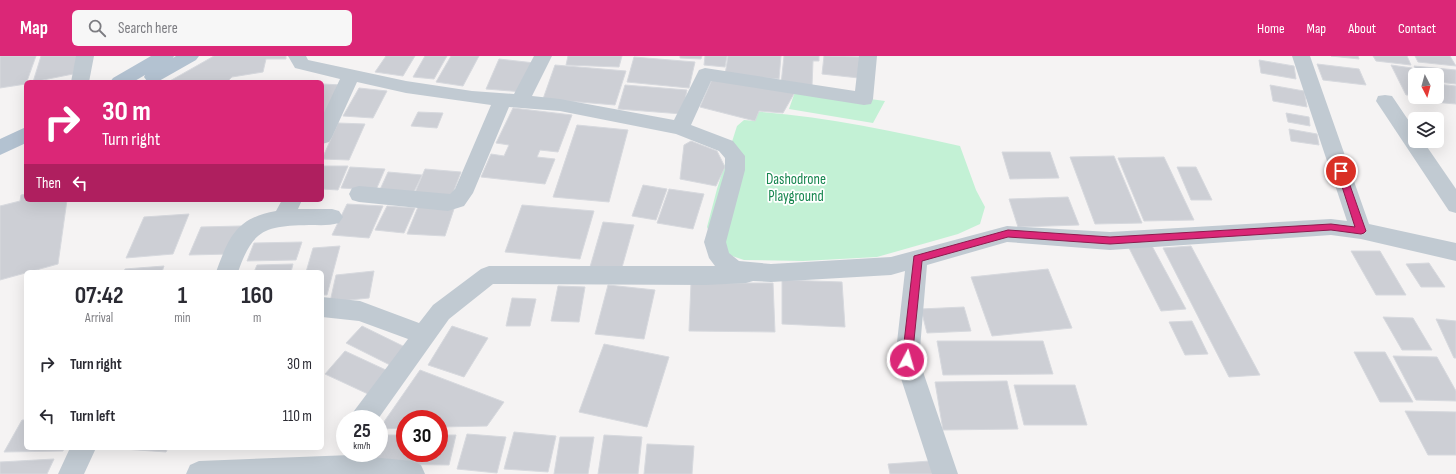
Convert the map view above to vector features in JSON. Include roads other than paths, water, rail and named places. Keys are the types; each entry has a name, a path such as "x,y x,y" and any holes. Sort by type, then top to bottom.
{"main road":[{"path":"123,80 165,56"},
{"path":"148,80 190,56"},
{"path":"0,148 24,135"},
{"path":"0,164 24,151"}],"street":[{"path":"80,80 85,56"},
{"path":"296,56 301,64 414,88 472,97 560,105 680,128 726,146 735,156 735,170 715,242 720,258 734,270 771,273"},
{"path":"359,194 448,203 457,200 463,193 511,101 543,56"},
{"path":"680,128 705,74 864,99 868,56"},
{"path":"1301,56 1361,231"},
{"path":"324,132 351,75"},
{"path":"1385,101 1456,205"},
{"path":"228,270 246,232 260,223 288,209 332,217"},
{"path":"370,410 441,312 489,275 706,276 891,266 1008,234 1110,240 1331,227 1361,231 1456,252"},
{"path":"917,258 907,360 945,474"},
{"path":"324,307 360,311 424,335"},
{"path":"71,474 82,450"},
{"path":"200,474 352,465 412,474"}],"park label":[{"name":"Dashodrone Playground","path":"796,188"}]}
